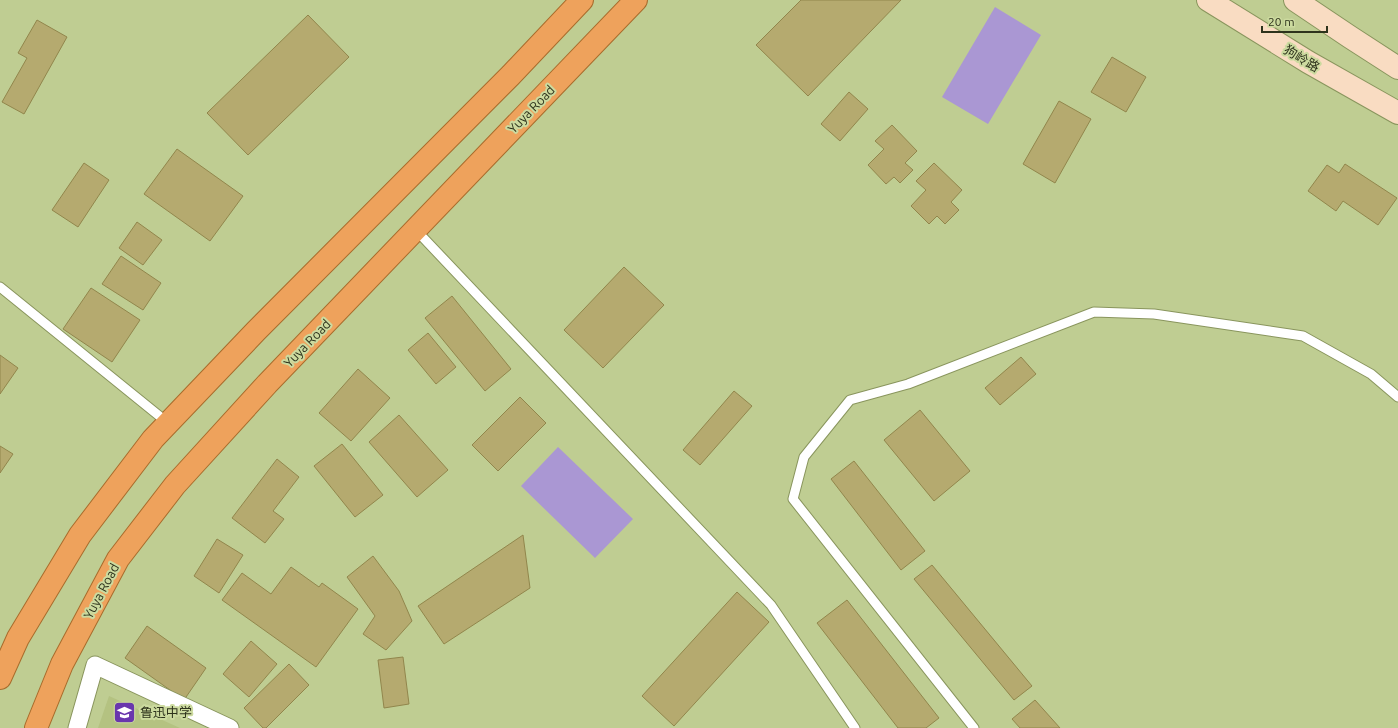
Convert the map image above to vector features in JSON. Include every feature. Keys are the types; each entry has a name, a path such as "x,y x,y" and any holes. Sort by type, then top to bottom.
{"highway":[{"path":"0,678 18,638 80,535 153,438 267,320 511,75 582,0"},
{"name":"Yuya Road","path":"36,728 62,664 118,559 175,485 266,384 636,0"}],"main road":[{"name":"狗岭路","path":"1208,0 1308,62 1398,113"},
{"path":"1295,0 1398,68"}],"street":[{"path":"77,728 95,665 230,728"}],"lane":[{"path":"415,229 771,605 855,728"},
{"path":"0,287 168,423"},
{"path":"974,728 793,499 804,457 850,400 908,384 1094,312 1154,314 1303,336 1371,374 1398,396"}],"shaded area":[{"path":"995,7 1041,35 988,124 942,97"},
{"path":"558,447 633,519 595,558 521,486"},
{"name":"鲁迅中学","path":"109,696 180,728 98,728"}],"building":[{"path":"801,0 901,0 808,96 756,45"},
{"path":"308,15 349,57 248,155 207,113"},
{"path":"37,20 67,37 24,114 2,102 27,58 18,53"},
{"path":"1112,57 1146,77 1126,112 1091,92"},
{"path":"849,92 868,109 840,141 821,124"},
{"path":"1059,101 1091,119 1055,183 1023,164"},
{"path":"892,125 917,151 905,163 913,170 900,183 894,177 886,184 868,165 884,149 875,141"},
{"path":"177,149 243,196 210,241 144,194"},
{"path":"84,163 109,180 78,227 52,210"},
{"path":"934,163 962,190 951,202 959,210 945,224 937,216 929,224 911,206 926,190 916,181"},
{"path":"1345,164 1397,198 1378,225 1343,201 1336,211 1308,191 1327,165 1339,173"},
{"path":"137,222 162,240 143,265 119,248"},
{"path":"121,256 161,283 143,310 102,284"},
{"path":"624,267 664,305 603,368 564,330"},
{"path":"91,288 140,320 112,362 63,329"},
{"path":"452,296 511,369 485,391 425,318"},
{"path":"428,333 456,367 436,384 408,350"},
{"path":"0,355 18,368 0,394"},
{"path":"1021,357 1036,374 1000,405 985,388"},
{"path":"358,369 390,398 351,441 319,413"},
{"path":"734,391 752,406 700,465 683,450"},
{"path":"520,397 546,423 498,471 472,445"},
{"path":"920,410 970,471 934,501 884,440"},
{"path":"399,415 448,470 417,497 369,442"},
{"path":"342,444 383,495 355,517 314,466"},
{"path":"0,446 13,454 0,473"},
{"path":"277,459 299,477 273,511 284,519 265,543 232,518"},
{"path":"854,461 925,551 901,570 831,479"},
{"path":"523,535 530,588 444,644 418,606"},
{"path":"217,539 243,555 219,593 194,576"},
{"path":"373,556 399,591 412,621 386,650 363,634 375,616 347,577"},
{"path":"932,565 1032,686 1014,700 914,579"},
{"path":"291,567 319,587 322,583 358,609 316,667 222,600 242,573 271,594"},
{"path":"737,592 769,622 674,726 642,696"},
{"path":"847,600 939,718 926,728 898,728 817,623"},
{"path":"147,626 206,668 184,700 125,658"},
{"path":"251,641 277,664 249,697 223,674"},
{"path":"403,657 409,704 384,708 378,660"},
{"path":"289,664 309,685 266,728 263,728 244,708"},
{"path":"1035,700 1060,728 1020,728 1012,719"}],"place":[{"name":"鲁迅中学","path":"124,712"}]}
